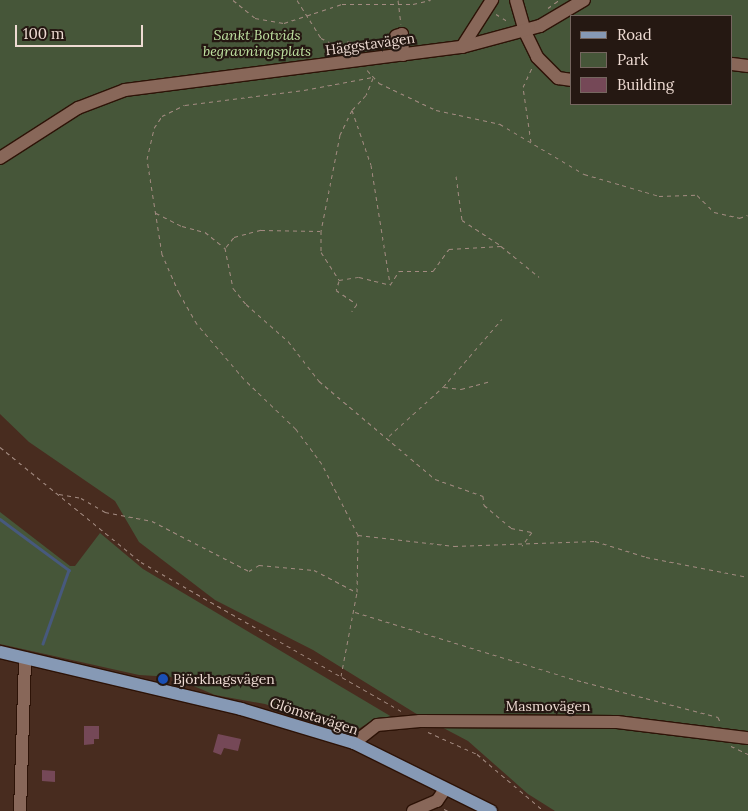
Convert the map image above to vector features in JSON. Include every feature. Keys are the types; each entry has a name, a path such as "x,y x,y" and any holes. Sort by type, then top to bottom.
{"main road":[{"name":"Glömstavägen","path":"0,652 241,709 354,744 491,811"}],"street":[{"path":"516,0 524,32 536,58 558,78 570,80"},
{"name":"Häggstavägen","path":"0,158 78,108 125,90 462,47 524,32 552,20 576,2"},
{"path":"462,47 490,4"},
{"path":"399,35 403,55"},
{"path":"733,64 748,66"},
{"path":"20,811 25,658"},
{"name":"Masmovägen","path":"354,744 377,725 406,721 617,722 748,738"},
{"path":"413,811 437,800 445,788"}],"path":[{"path":"235,0 254,18 284,23 350,3 399,4 430,0"},
{"path":"297,0 321,38 331,43 352,41"},
{"path":"398,0 399,35"},
{"path":"490,4 510,22"},
{"path":"531,142 523,87 536,58"},
{"path":"367,70 379,84 436,110 500,124 584,174 659,196 697,195 714,212 739,218 748,215"},
{"path":"352,311 357,304 336,290 339,280 321,252 321,231 340,135 352,110 366,95 373,77"},
{"path":"341,676 357,592 358,535 322,464 296,429 244,379 197,324 162,254 147,159 154,128 162,116 185,105 304,90 373,77"},
{"path":"352,110 371,165 390,285"},
{"path":"456,176 462,220 501,246 539,278"},
{"path":"155,213 182,226 204,232 225,248 233,288 246,304 288,341 319,381 389,437 435,479 483,496 484,505 511,528 532,532 522,546"},
{"path":"225,248 234,237 261,230 321,231"},
{"path":"390,285 400,271 433,271 449,249 501,246"},
{"path":"339,280 359,277 390,285"},
{"path":"389,437 443,387 502,319"},
{"path":"443,387 461,388 488,382"},
{"path":"0,447 141,562 405,713 406,721"},
{"path":"58,494 81,498 105,512 152,521 249,570 259,565 314,570 357,592"},
{"path":"358,535 454,546 522,546 596,541 646,557 748,577"},
{"path":"354,611 560,675 718,716"},
{"path":"424,732 440,735 477,754 544,811"},
{"path":"732,748 748,754"}],"green space":[{"name":"Sankt Botvids begravningsplats","path":"0,0 748,0 748,811 555,811 528,794 468,741 415,713 313,650 215,600 139,542 115,501 29,442 0,414"},
{"path":"0,512 70,566 75,566 100,533 143,569 392,717 370,722 350,734 265,704 215,695 172,677 139,675 0,644"}],"building":[{"path":"84,726 99,726 99,739 94,739 94,744 84,745"},
{"path":"218,734 241,739 238,751 224,748 221,755 213,752"},
{"path":"42,770 55,771 55,782 42,781"}],"waterway":[{"path":"0,519 69,570 43,644"}],"place":[{"name":"Björkhagsvägen","path":"163,679"}]}
